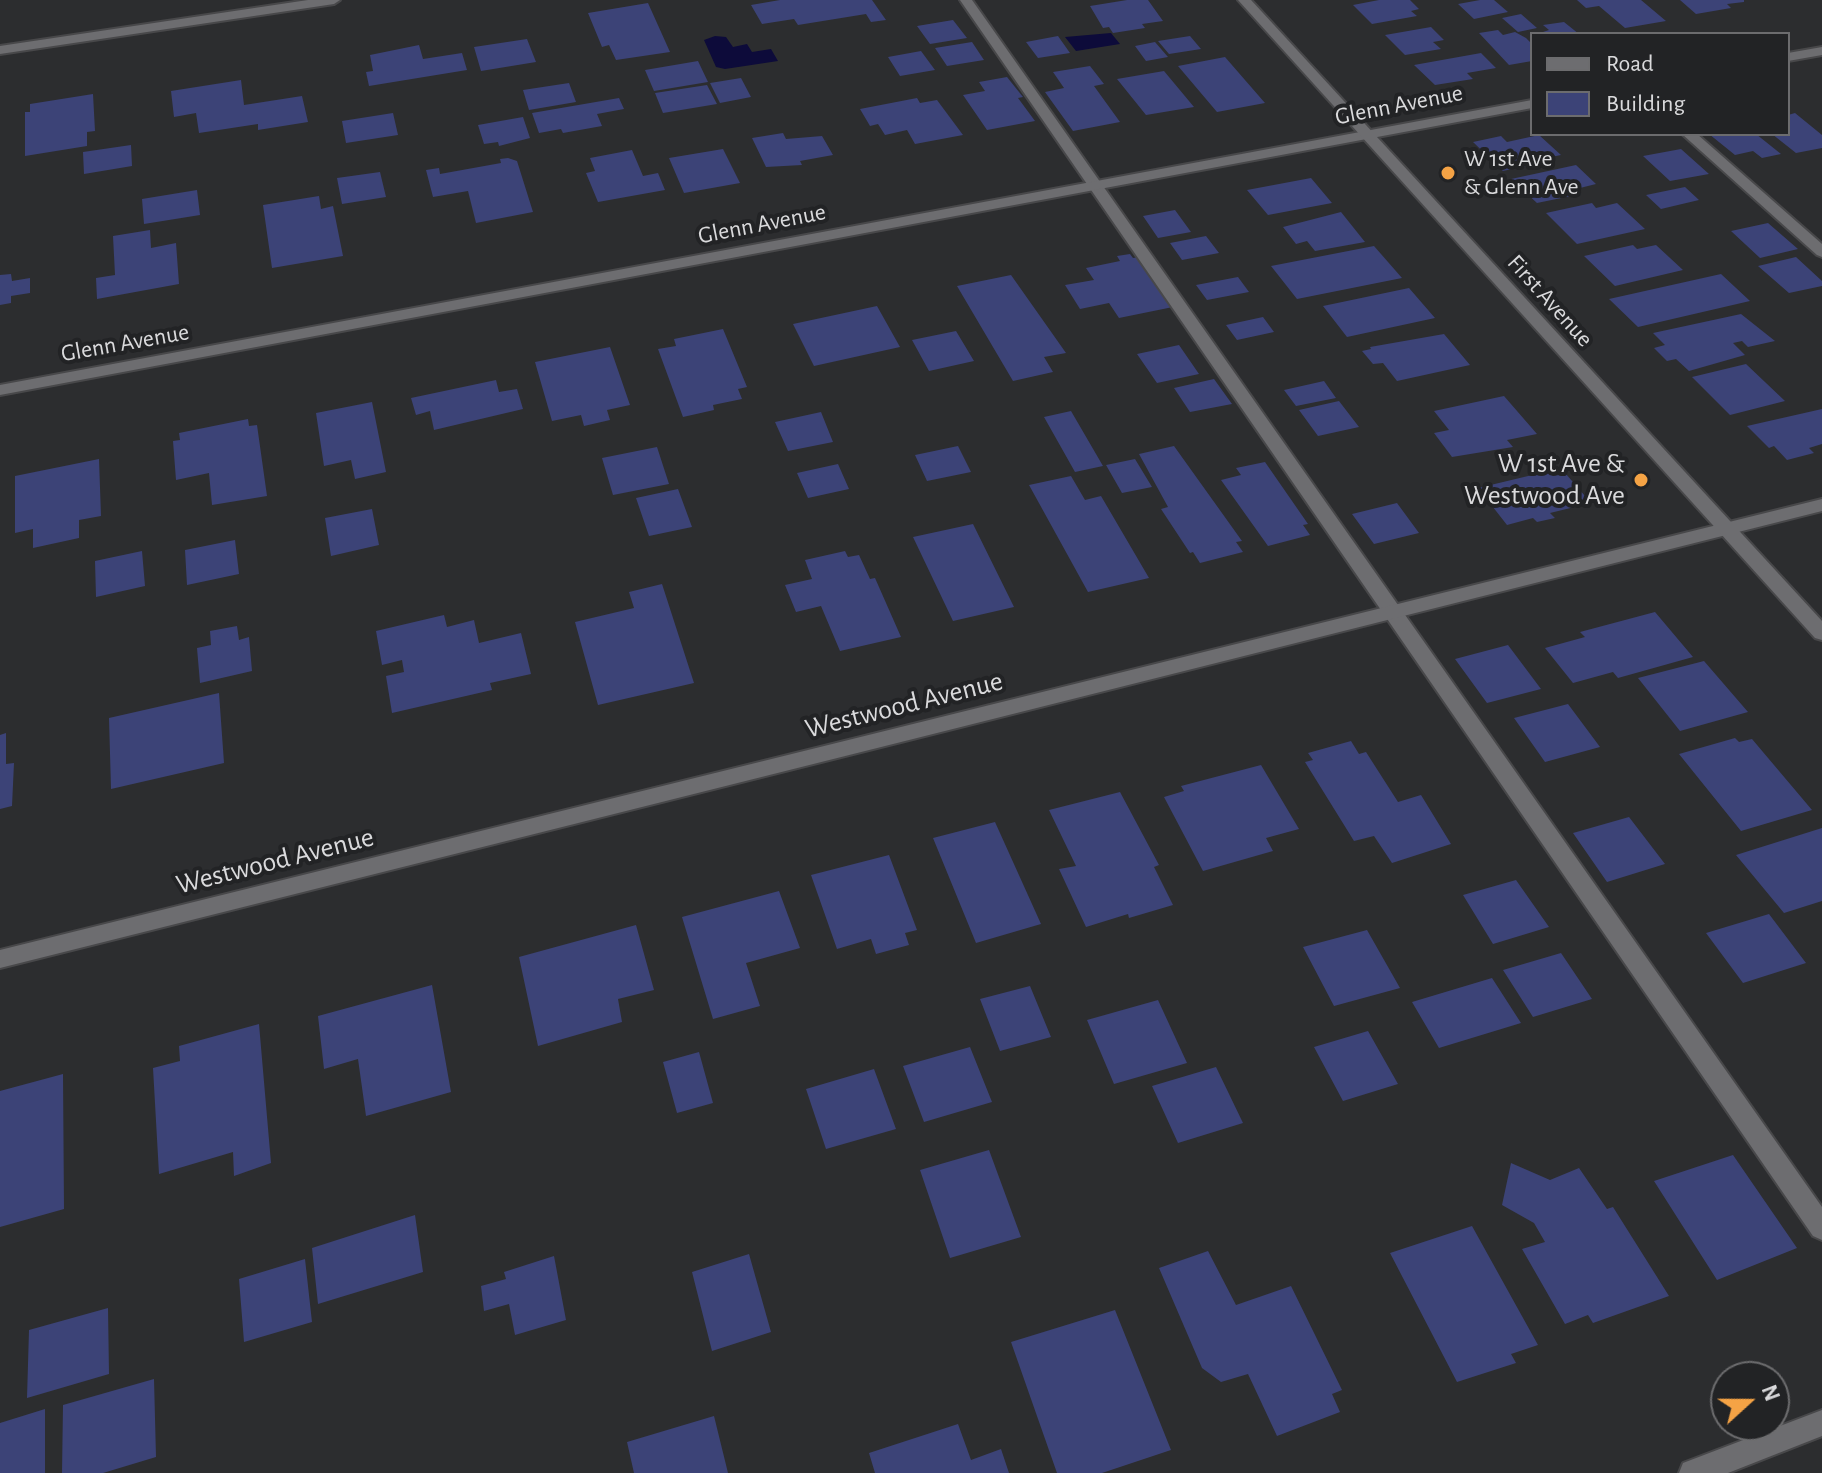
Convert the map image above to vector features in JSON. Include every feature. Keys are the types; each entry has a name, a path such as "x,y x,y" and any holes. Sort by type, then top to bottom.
{"street":[{"path":"0,50 334,0"},
{"path":"966,0 1822,1228"},
{"name":"First Avenue","path":"1244,0 1822,633"},
{"path":"1790,57 1822,51"},
{"name":"Glenn Avenue","path":"0,390 1530,104"},
{"path":"1691,136 1819,246"},
{"name":"Westwood Avenue","path":"0,959 1822,505"},
{"path":"1693,1473 1822,1423"}],"shaded area":[{"path":"1111,33 1120,44 1076,51 1065,37"},
{"path":"715,36 726,37 733,47 747,44 752,52 771,49 778,61 725,69 716,67 704,40"}],"building":[{"path":"780,0 872,0 886,20 871,22 866,14 798,25 794,19 762,24 751,5"},
{"path":"1148,0 1163,21 1142,24 1145,28 1113,33 1109,27 1103,28 1090,6"},
{"path":"1379,0 1410,0 1419,9 1411,11 1417,16 1372,24 1353,5"},
{"path":"1494,0 1508,12 1474,19 1458,4"},
{"path":"1577,0 1641,0 1666,21 1625,28 1599,6 1586,8"},
{"path":"1680,0 1744,2 1727,4 1731,8 1696,14"},
{"path":"648,3 670,52 616,60 609,45 602,47 588,13"},
{"path":"1521,14 1537,28 1518,32 1502,18"},
{"path":"953,20 967,38 930,44 917,26"},
{"path":"1564,22 1576,32 1543,32 1549,30 1543,25"},
{"path":"1431,27 1444,40 1433,42 1441,49 1405,55 1385,35"},
{"path":"1498,30 1503,35 1515,32 1526,38 1530,42 1530,61 1509,65 1479,33"},
{"path":"1058,36 1070,53 1038,58 1026,42"},
{"path":"1190,36 1201,49 1169,54 1158,41"},
{"path":"527,39 536,62 481,71 474,47"},
{"path":"972,42 984,60 947,66 935,48"},
{"path":"1155,42 1168,57 1146,61 1135,46"},
{"path":"419,45 423,59 462,53 467,70 369,86 366,72 373,71 370,55"},
{"path":"921,51 935,70 900,76 888,57"},
{"path":"1481,53 1496,68 1467,73 1473,79 1435,85 1414,65"},
{"path":"1225,57 1265,103 1217,112 1178,66"},
{"path":"698,61 708,82 654,91 645,70"},
{"path":"1090,66 1104,84 1094,86 1120,122 1073,131 1045,92 1064,88 1053,72"},
{"path":"1164,71 1194,107 1146,115 1117,79"},
{"path":"1007,77 1023,97 1018,98 1035,121 987,130 963,95 985,91 979,82"},
{"path":"741,78 751,97 720,103 710,83"},
{"path":"241,80 244,105 302,96 308,122 258,130 258,124 199,133 196,113 174,117 171,91"},
{"path":"569,83 576,102 529,110 523,90"},
{"path":"707,85 717,104 663,113 655,93"},
{"path":"93,94 95,131 87,132 87,146 25,156 25,112 30,112 30,104"},
{"path":"619,98 624,109 597,114 602,126 563,133 561,129 539,133 532,113"},
{"path":"917,98 920,103 937,100 963,135 915,144 907,130 885,135 878,124 870,126 860,109"},
{"path":"393,113 398,135 346,143 342,121"},
{"path":"1795,113 1822,135 1822,148 1796,153 1775,136 1790,136 1790,114"},
{"path":"523,117 530,138 499,146 498,142 484,144 478,125"},
{"path":"783,133 786,139 822,136 833,155 800,161 802,165 766,167 752,138"},
{"path":"1501,136 1507,142 1540,136 1561,155 1503,171 1473,142"},
{"path":"1711,136 1758,136 1781,154 1762,158 1753,151 1735,155"},
{"path":"131,145 132,166 84,174 83,152"},
{"path":"723,149 740,183 684,193 669,158"},
{"path":"1681,149 1709,174 1670,181 1643,156"},
{"path":"632,150 643,176 658,173 665,190 598,202 586,173 595,171 590,158"},
{"path":"500,159 517,161 533,212 476,223 468,191 433,197 426,170 439,168 440,174 501,163"},
{"path":"1576,165 1596,184 1576,189 1581,194 1537,203 1511,179"},
{"path":"380,172 386,197 342,204 337,178"},
{"path":"1311,178 1332,203 1268,215 1247,190"},
{"path":"1685,187 1699,200 1661,209 1646,195"},
{"path":"197,190 200,215 144,224 142,199"},
{"path":"319,196 321,209 333,206 343,256 272,268 263,205"},
{"path":"1592,203 1596,208 1617,203 1645,229 1577,244 1546,213"},
{"path":"1175,210 1191,232 1158,238 1143,216"},
{"path":"1341,212 1365,242 1315,251 1307,241 1296,244 1283,227"},
{"path":"1768,223 1798,249 1760,258 1731,231"},
{"path":"150,230 151,248 176,243 179,284 97,299 96,278 115,275 113,236"},
{"path":"1206,236 1219,253 1182,260 1170,243"},
{"path":"1633,245 1637,249 1656,245 1683,270 1615,286 1584,256"},
{"path":"1374,246 1402,278 1297,299 1271,266"},
{"path":"1130,254 1133,258 1139,257 1173,307 1119,318 1109,303 1080,309 1065,285 1094,280 1086,268 1120,261 1117,256"},
{"path":"1796,257 1822,281 1822,286 1789,293 1758,266"},
{"path":"11,274 12,281 30,278 30,293 11,296 11,303 0,305 0,275"},
{"path":"1721,274 1750,301 1638,327 1609,299"},
{"path":"1011,275 1066,353 1044,357 1053,372 1013,381 957,286"},
{"path":"1238,277 1249,292 1207,300 1196,285"},
{"path":"1409,288 1435,318 1347,337 1323,306"},
{"path":"877,306 900,347 814,366 793,324"},
{"path":"1741,314 1775,341 1748,347 1742,341 1733,343 1745,355 1689,371 1676,359 1667,361 1654,348 1665,345 1653,333"},
{"path":"1263,317 1274,332 1237,340 1226,325"},
{"path":"723,329 747,387 738,389 742,399 713,405 714,410 683,417 658,349 676,346 674,339"},
{"path":"956,331 974,361 929,371 912,340"},
{"path":"1444,334 1470,365 1397,381 1383,363 1373,364 1362,351 1370,347"},
{"path":"1179,345 1199,374 1157,383 1137,354"},
{"path":"610,347 630,405 607,410 610,420 584,426 581,415 552,421 535,362"},
{"path":"1746,364 1785,401 1730,415 1692,377"},
{"path":"1214,379 1232,404 1190,412 1174,388"},
{"path":"496,380 499,392 517,389 523,409 434,430 430,411 416,415 411,398"},
{"path":"1324,381 1336,398 1296,406 1284,390"},
{"path":"1504,396 1537,434 1507,440 1513,447 1452,457 1434,433 1449,430 1434,411"},
{"path":"1339,401 1359,427 1318,436 1299,410"},
{"path":"372,402 386,472 355,479 351,460 324,466 316,413"},
{"path":"1822,409 1822,444 1809,448 1814,453 1787,460 1774,446 1769,448 1747,426"},
{"path":"1071,411 1103,466 1075,472 1044,417"},
{"path":"821,412 833,442 788,451 775,422"},
{"path":"248,419 249,426 257,425 267,496 212,505 209,473 176,480 173,441 180,440 179,433"},
{"path":"958,446 971,472 927,481 915,455"},
{"path":"1174,446 1242,541 1236,542 1243,552 1200,563 1161,509 1168,507 1139,454"},
{"path":"657,447 669,484 613,495 602,458"},
{"path":"99,459 101,516 79,520 79,538 33,548 33,529 15,533 15,476"},
{"path":"1135,459 1152,487 1122,493 1106,465"},
{"path":"1265,462 1308,524 1303,525 1310,535 1268,546 1221,480 1241,475 1236,468"},
{"path":"838,464 849,489 808,498 797,473"},
{"path":"1549,471 1553,476 1566,474 1591,503 1550,513 1555,518 1537,522 1533,518 1507,525 1478,488"},
{"path":"1071,476 1085,500 1101,496 1149,578 1088,592 1029,485"},
{"path":"678,489 692,527 649,536 636,498"},
{"path":"1397,503 1419,533 1374,544 1352,514"},
{"path":"372,509 379,545 331,556 325,518"},
{"path":"973,524 1014,607 953,621 913,537"},
{"path":"235,540 239,574 187,585 185,550"},
{"path":"142,551 145,586 96,597 95,561"},
{"path":"845,551 848,557 859,555 870,579 875,578 901,637 840,651 821,606 796,612 785,585 812,579 805,560"},
{"path":"662,584 694,683 598,705 575,622 634,608 629,592"},
{"path":"1655,612 1693,657 1618,678 1613,672 1573,683 1545,648 1585,637 1580,632"},
{"path":"444,615 447,627 474,620 479,643 521,633 531,674 490,683 492,690 392,713 386,676 404,672 402,660 382,665 376,631"},
{"path":"237,626 239,640 249,637 252,671 200,683 197,648 211,645 210,631"},
{"path":"1508,645 1541,689 1487,703 1455,659"},
{"path":"1704,661 1748,712 1680,731 1638,678"},
{"path":"219,693 224,763 111,789 109,718"},
{"path":"1568,704 1600,747 1545,762 1514,718"},
{"path":"6,733 6,764 14,763 12,806 0,809 0,735"},
{"path":"1735,738 1739,742 1752,739 1812,810 1741,831 1679,754"},
{"path":"1351,741 1359,754 1366,752 1398,802 1421,795 1451,844 1392,863 1374,836 1354,841 1305,762 1313,760 1308,753"},
{"path":"1261,765 1299,829 1266,838 1273,851 1203,871 1164,797 1184,791 1181,786"},
{"path":"1120,792 1159,865 1154,867 1173,905 1086,927 1059,869 1076,866 1049,810"},
{"path":"1629,817 1665,864 1607,882 1573,833"},
{"path":"995,822 1041,924 976,943 933,838"},
{"path":"1822,828 1822,901 1784,913 1736,855"},
{"path":"889,855 917,930 905,933 909,945 876,954 871,939 837,949 811,875"},
{"path":"1516,880 1549,927 1493,944 1463,895"},
{"path":"779,891 800,948 746,963 760,1006 713,1019 682,917"},
{"path":"1769,914 1806,963 1743,983 1706,933"},
{"path":"636,925 654,990 618,999 622,1022 538,1046 519,957"},
{"path":"1367,930 1400,988 1334,1006 1303,947"},
{"path":"1561,953 1592,999 1533,1017 1503,970"},
{"path":"1492,978 1521,1023 1439,1048 1412,1002"},
{"path":"432,985 451,1092 366,1116 358,1059 324,1069 318,1016"},
{"path":"1030,986 1051,1037 1000,1051 980,999"},
{"path":"1158,1000 1187,1063 1114,1084 1087,1020"},
{"path":"259,1024 271,1163 234,1176 233,1152 159,1174 153,1068 180,1061 179,1046"},
{"path":"1368,1031 1398,1084 1343,1101 1314,1047"},
{"path":"970,1047 992,1102 924,1122 903,1066"},
{"path":"699,1052 713,1103 677,1113 663,1062"},
{"path":"1216,1067 1243,1123 1178,1143 1152,1086"},
{"path":"874,1069 896,1129 826,1149 806,1089"},
{"path":"63,1074 64,1209 0,1227 0,1091"},
{"path":"989,1150 1021,1237 950,1258 920,1170"},
{"path":"1733,1155 1797,1248 1717,1280 1654,1181"},
{"path":"1511,1163 1550,1180 1579,1168 1607,1209 1613,1207 1669,1296 1593,1323 1588,1315 1565,1324 1522,1249 1545,1242 1534,1223 1502,1205"},
{"path":"415,1215 423,1272 318,1304 312,1248"},
{"path":"1472,1226 1538,1345 1511,1354 1516,1363 1457,1382 1390,1253"},
{"path":"1208,1251 1236,1305 1291,1286 1342,1390 1332,1394 1340,1412 1277,1436 1248,1374 1221,1382 1202,1368 1159,1268"},
{"path":"749,1254 771,1332 712,1351 692,1272"},
{"path":"554,1256 566,1320 515,1335 509,1304 484,1311 481,1286 506,1279 504,1272"},
{"path":"305,1259 312,1322 244,1342 239,1279"},
{"path":"108,1308 109,1374 27,1398 29,1330"},
{"path":"1115,1310 1171,1450 1102,1473 1057,1473 1011,1342"},
{"path":"154,1379 156,1457 103,1473 62,1473 63,1405"},
{"path":"45,1409 45,1473 0,1473 0,1423"},
{"path":"714,1416 728,1473 634,1473 627,1442"},
{"path":"958,1424 971,1460 1001,1449 1009,1473 875,1473 869,1453"}],"place":[{"name":"W 1st Ave & Glenn Ave","path":"1448,173"},
{"name":"W 1st Ave & Westwood Ave","path":"1641,480"}]}
